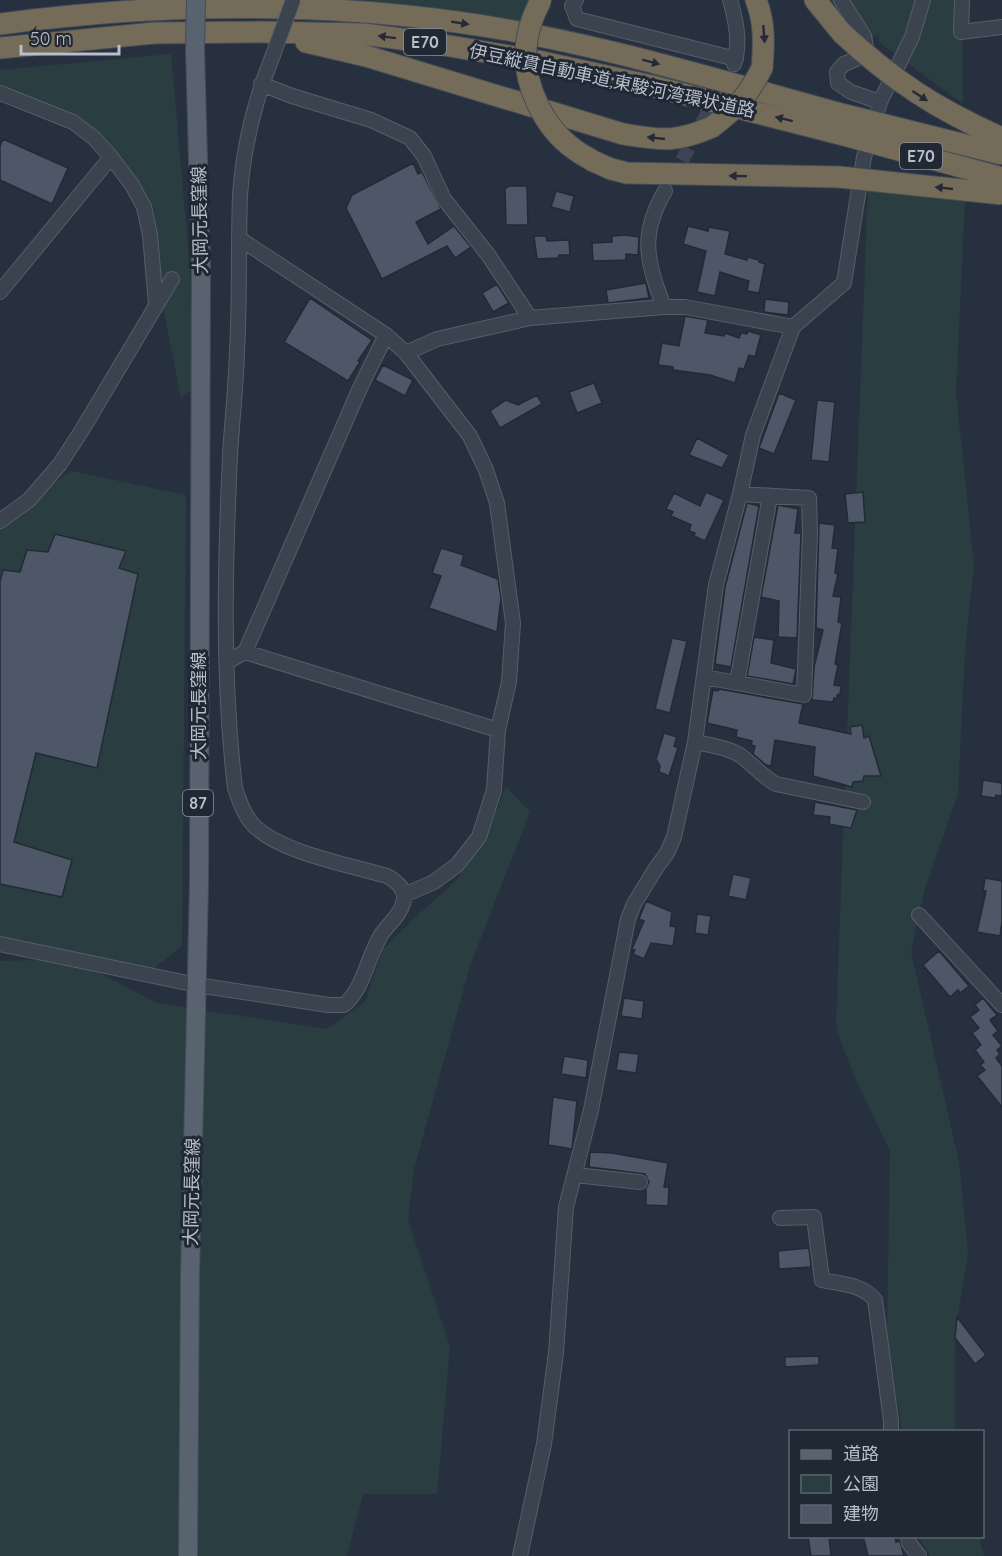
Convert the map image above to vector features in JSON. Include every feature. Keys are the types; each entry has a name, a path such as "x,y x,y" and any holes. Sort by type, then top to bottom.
{"highway":[{"path":"150,11 235,0"},
{"path":"541,0 529,29 526,46 528,77 543,114 557,134 572,149 611,169 627,173 839,177 1002,194"},
{"path":"263,32 366,56 623,134 663,140 688,138 712,127 732,112 748,94 762,68 765,39 756,0"},
{"path":"814,0 842,33 870,60 922,98 1002,138"},
{"name":"伊豆縦貫自動車道;東駿河湾環状道路","path":"0,24 150,11 232,8 374,13 458,22 630,57 843,124 1002,178"},
{"name":"伊豆縦貫自動車道;東駿河湾環状道路","path":"0,48 154,33 364,34 527,59 652,86 1002,154"}],"main road":[{"name":"大岡元長窪線","path":"188,1556 190,1275 197,985 201,268 195,50 196,0"}],"street":[{"path":"0,944 197,985 328,1005 344,1005 358,990 372,951 382,933 400,911 404,899 397,881 387,876 285,847 263,835 250,822 235,788 227,662 226,570 230,455 237,352 240,196 244,160 261,84 293,0"},
{"path":"576,0 572,6 577,19 735,61 736,19 730,0"},
{"path":"841,0 864,36 866,47 856,59 844,64 837,72 838,83 851,92 880,102"},
{"path":"520,1556 544,1444 556,1353 566,1208 591,1110 628,919 634,904 667,853 674,837 695,742 720,562 740,494 753,435 794,327 844,283 864,156 880,102 912,37 923,0"},
{"path":"962,0 961,32 1002,27"},
{"path":"261,84 371,120 410,138 424,156 444,199 489,256 530,318"},
{"path":"0,93 73,123 94,138 132,185 144,207 150,235 156,304"},
{"path":"0,292 111,157"},
{"path":"664,307 649,263 649,243 656,207 665,191"},
{"path":"240,239 386,335 406,353 470,436 486,470 497,503 513,623 509,682 498,730 494,790 478,837 457,866 434,882 404,895"},
{"path":"0,521 29,500 60,464 172,279"},
{"path":"406,353 437,339 530,318 664,307 685,307 794,327"},
{"path":"227,662 245,652 360,388 386,335"},
{"path":"704,677 804,695 810,533 809,498 740,494"},
{"path":"737,683 770,496"},
{"path":"245,652 498,730"},
{"path":"695,742 738,754 763,777 776,784 863,802"},
{"path":"919,915 1002,1005"},
{"path":"576,1175 640,1182"},
{"path":"780,1218 814,1217 822,1280 858,1287 875,1300 891,1430"},
{"path":"909,1538 909,1543 919,1556"}],"green space":[{"path":"325,0 538,0 521,26"},
{"path":"830,0 962,0 963,104 879,42 879,35 865,41"},
{"path":"171,54 200,382 181,398 161,296 146,199 94,138 0,100 0,70"},
{"path":"868,188 965,201 956,392 974,566 965,651 958,794 925,888 911,952 959,1162 968,1254 955,1333 955,1430 902,1430 887,1339 890,1151 856,1080 836,1023"},
{"path":"71,471 186,495 182,946 154,968 0,944 0,523"},
{"path":"506,786 530,812 470,966 414,1169 408,1220 450,1346 437,1494 363,1494 347,1556 0,1556 0,961 74,959 156,1003 327,1029 365,1002 383,949 455,882 485,841"},
{"path":"920,1538 979,1538 984,1556 930,1556"}],"building":[{"path":"3,139 68,168 52,204 0,180 0,146"},
{"path":"413,163 418,174 422,172 441,209 416,222 428,244 454,226 471,247 455,258 447,246 382,279 346,208 352,195"},
{"path":"509,186 527,186 528,225 506,225 505,189"},
{"path":"556,191 574,196 570,212 551,207"},
{"path":"688,226 708,231 709,227 730,231 725,254 747,260 748,257 765,264 759,293 747,291 749,281 720,272 715,296 697,292 706,251 683,244"},
{"path":"534,236 546,236 547,241 569,240 570,255 537,259"},
{"path":"612,236 639,237 638,255 626,254 626,260 593,261 592,243 612,242"},
{"path":"646,283 649,298 608,303 606,290"},
{"path":"497,284 509,303 493,312 482,293"},
{"path":"310,298 372,340 348,381 284,342"},
{"path":"765,299 789,302 788,315 764,312"},
{"path":"685,316 708,320 705,333 724,336 725,333 739,338 741,333 747,334 748,331 761,335 755,357 749,355 744,369 739,368 735,383 710,375 673,370 673,367 658,365 662,343 679,346"},
{"path":"383,365 413,380 405,396 375,380"},
{"path":"594,383 602,403 577,413 569,392"},
{"path":"779,393 796,400 774,454 759,448"},
{"path":"537,395 542,404 500,428 490,411 506,400 518,405"},
{"path":"817,400 835,402 829,462 811,460"},
{"path":"697,438 729,455 722,468 689,455"},
{"path":"706,492 724,500 705,541 689,531 691,525 671,516 673,512 666,509 674,493 700,506"},
{"path":"863,492 865,522 848,523 845,494"},
{"path":"747,503 759,506 731,667 715,664 725,587"},
{"path":"778,505 798,509 795,533 801,533 797,638 778,637 779,601 761,597"},
{"path":"819,523 835,525 832,548 838,549 835,573 838,574 833,596 841,597 838,622 842,623 834,685 841,686 840,694 837,695 837,699 834,698 833,702 812,700 814,667 823,630 816,628"},
{"path":"55,534 126,551 119,568 138,574 97,768 36,753 14,842 72,860 62,897 0,884 0,581 3,570 20,572 27,550 48,552"},
{"path":"441,548 464,555 461,565 498,579 501,598 497,632 429,608 441,576 432,573"},
{"path":"754,637 774,640 771,663 796,669 793,684 747,676"},
{"path":"672,638 687,641 670,713 655,709"},
{"path":"719,689 803,704 799,723 851,734 850,727 862,725 864,738 869,736 881,776 864,776 863,781 853,782 852,787 813,776 815,747 775,740 771,766 766,765 753,754 755,746 751,745 752,741 736,737 737,730 707,723 713,690 718,691"},
{"path":"664,733 677,737 674,746 678,748 669,776 659,772 660,766 656,759"},
{"path":"983,780 1002,783 1002,796 996,795 995,798 981,796"},
{"path":"815,802 857,810 851,828 829,824 830,817 813,815"},
{"path":"733,874 751,878 746,900 728,896"},
{"path":"985,878 1002,881 1000,936 977,932 986,891 983,891"},
{"path":"646,901 672,912 670,926 676,927 673,946 651,943 644,959 633,954 635,950 632,949 644,921 639,919"},
{"path":"697,914 711,916 708,935 695,933"},
{"path":"939,951 969,986 960,993 958,990 950,997 923,965"},
{"path":"624,998 644,1001 642,1019 621,1016"},
{"path":"983,998 997,1015 990,1020 998,1031 993,1035 1002,1046 997,1050 1000,1054 996,1058 1002,1066 1002,1107 977,1076 985,1070 980,1065 984,1062 975,1050 981,1045 972,1033 979,1028 970,1017 979,1010 975,1005"},
{"path":"619,1052 639,1054 636,1073 616,1070"},
{"path":"564,1056 588,1060 586,1078 561,1074"},
{"path":"553,1097 577,1101 572,1149 548,1145"},
{"path":"590,1152 612,1153 668,1163 664,1187 669,1187 668,1206 646,1205 646,1188 649,1182 645,1174 589,1167"},
{"path":"809,1248 811,1267 779,1269 778,1251"},
{"path":"957,1317 986,1355 975,1364 955,1338"},
{"path":"819,1356 819,1365 785,1367 785,1357"},
{"path":"808,1538 829,1538 831,1556 811,1556"},
{"path":"864,1538 895,1538 896,1542 900,1541 904,1556 868,1556"}],"tunnel":[{"path":"672,179 734,64"}]}
